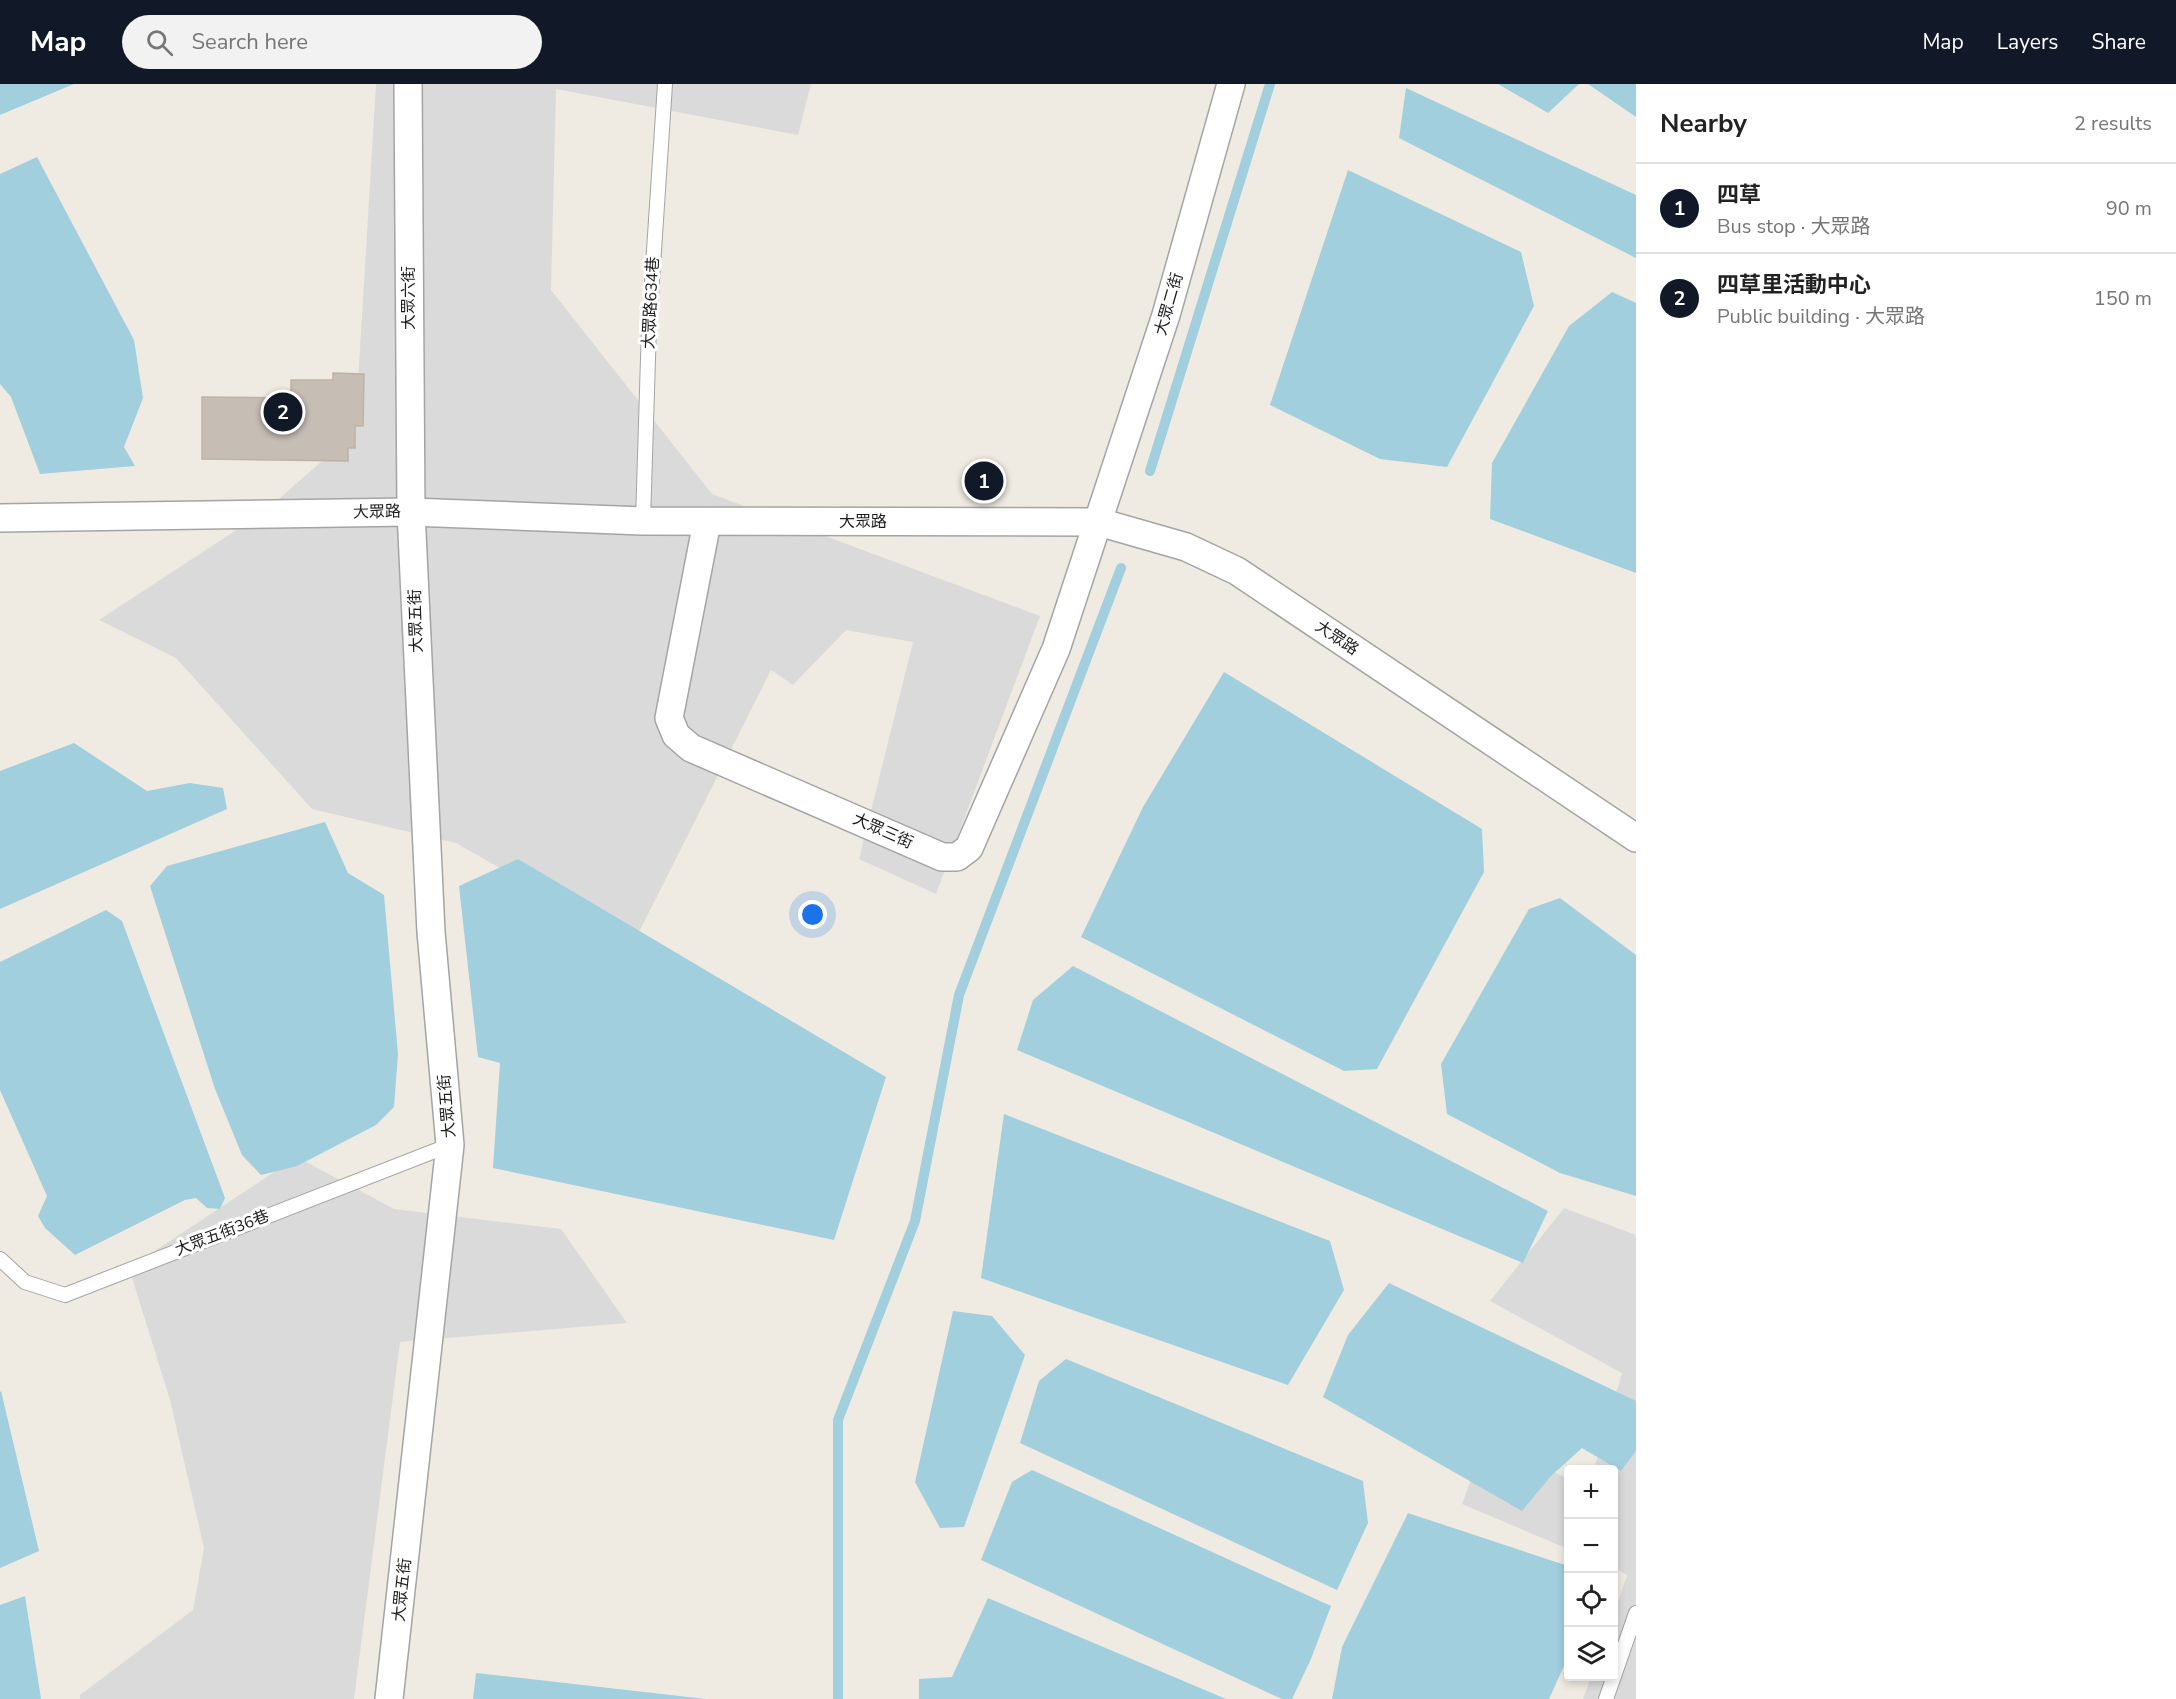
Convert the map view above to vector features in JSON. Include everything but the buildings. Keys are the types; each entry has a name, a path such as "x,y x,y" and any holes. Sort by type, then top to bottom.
{"street":[{"name":"大眾六街","path":"408,84 411,512"},
{"name":"大眾二街","path":"1099,522 1166,315 1231,84"},
{"name":"大眾路","path":"0,518 411,512 706,522 1099,522 1186,547 1237,571 1636,838"},
{"name":"大眾五街","path":"390,1699 450,1145 431,932 411,512"},
{"name":"大眾三街","path":"706,522 669,718 676,735 692,748 942,857 957,857 969,848 1056,649 1099,522"}],"lane":[{"name":"大眾路634巷","path":"644,521 649,326 665,84"},
{"name":"大眾五街36巷","path":"0,1259 25,1282 64,1295 450,1145"},
{"path":"1606,1699 1636,1613"}],"shaded area":[{"path":"376,84 811,84 798,135 556,89 551,290 712,494 1040,616 936,894 859,859 913,642 846,630 793,685 771,670 633,944 456,843 312,809 176,658 99,620 265,511 355,432"},
{"path":"297,1157 394,1209 561,1229 627,1323 400,1342 354,1699 80,1699 80,1695 193,1610 204,1548 170,1400 129,1268"},
{"path":"1564,1208 1636,1235 1636,1699 1583,1699 1590,1681 1618,1681 1618,1602 1627,1575 1618,1570 1618,1465 1595,1465 1622,1373 1490,1301"},
{"path":"1486,1439 1564,1477 1564,1547 1462,1504"}],"water":[{"path":"0,84 74,84 0,115"},
{"path":"1498,84 1579,84 1548,113"},
{"path":"1588,84 1636,84 1636,117"},
{"path":"1406,88 1636,195 1636,258 1399,138"},
{"path":"37,157 134,340 143,398 124,447 135,466 40,474 11,397 0,384 0,174"},
{"path":"1348,170 1521,252 1534,306 1447,467 1380,459 1270,405"},
{"path":"1612,292 1636,303 1636,573 1490,519 1492,463 1569,326"},
{"path":"1224,672 1482,829 1484,872 1377,1069 1344,1071 1081,937 1143,807"},
{"path":"74,743 147,791 190,783 223,788 227,809 0,909 0,771"},
{"path":"325,822 348,873 384,895 398,1054 394,1107 376,1125 297,1166 261,1175 242,1155 215,1089 150,886 167,866"},
{"path":"518,859 886,1077 834,1240 493,1168 500,1063 478,1057 459,886"},
{"path":"1560,898 1636,955 1636,1196 1560,1173 1447,1114 1441,1064 1529,909"},
{"path":"106,910 122,921 225,1198 220,1209 207,1208 196,1198 185,1200 75,1255 45,1228 38,1216 47,1196 0,1090 0,962"},
{"path":"1073,966 1548,1211 1523,1263 1017,1050 1033,1000"},
{"path":"1004,1114 1330,1241 1344,1290 1288,1385 981,1278"},
{"path":"1389,1283 1636,1401 1636,1451 1621,1471 1618,1469 1618,1465 1611,1465 1582,1448 1550,1477 1522,1511 1323,1397 1348,1335"},
{"path":"953,1311 992,1316 1025,1355 964,1527 940,1528 915,1482"},
{"path":"1066,1359 1363,1481 1368,1523 1337,1590 1020,1443 1039,1381"},
{"path":"0,1392 39,1551 0,1568"},
{"path":"1032,1470 1331,1606 1311,1659 1292,1699 1282,1699 981,1560 1012,1482"},
{"path":"1408,1513 1564,1565 1564,1666 1549,1699 1332,1699 1342,1647"},
{"path":"25,1596 41,1699 0,1699 0,1605"},
{"path":"988,1598 1226,1699 919,1699 919,1679 952,1677"},
{"path":"476,1673 706,1699 473,1699"}],"waterway":[{"path":"1150,471 1270,84"},
{"path":"838,1699 838,1420 915,1221 959,995 1121,568"}],"place":[{"name":"四草里活動中心","path":"283,412"},
{"name":"四草","path":"984,481"}]}
